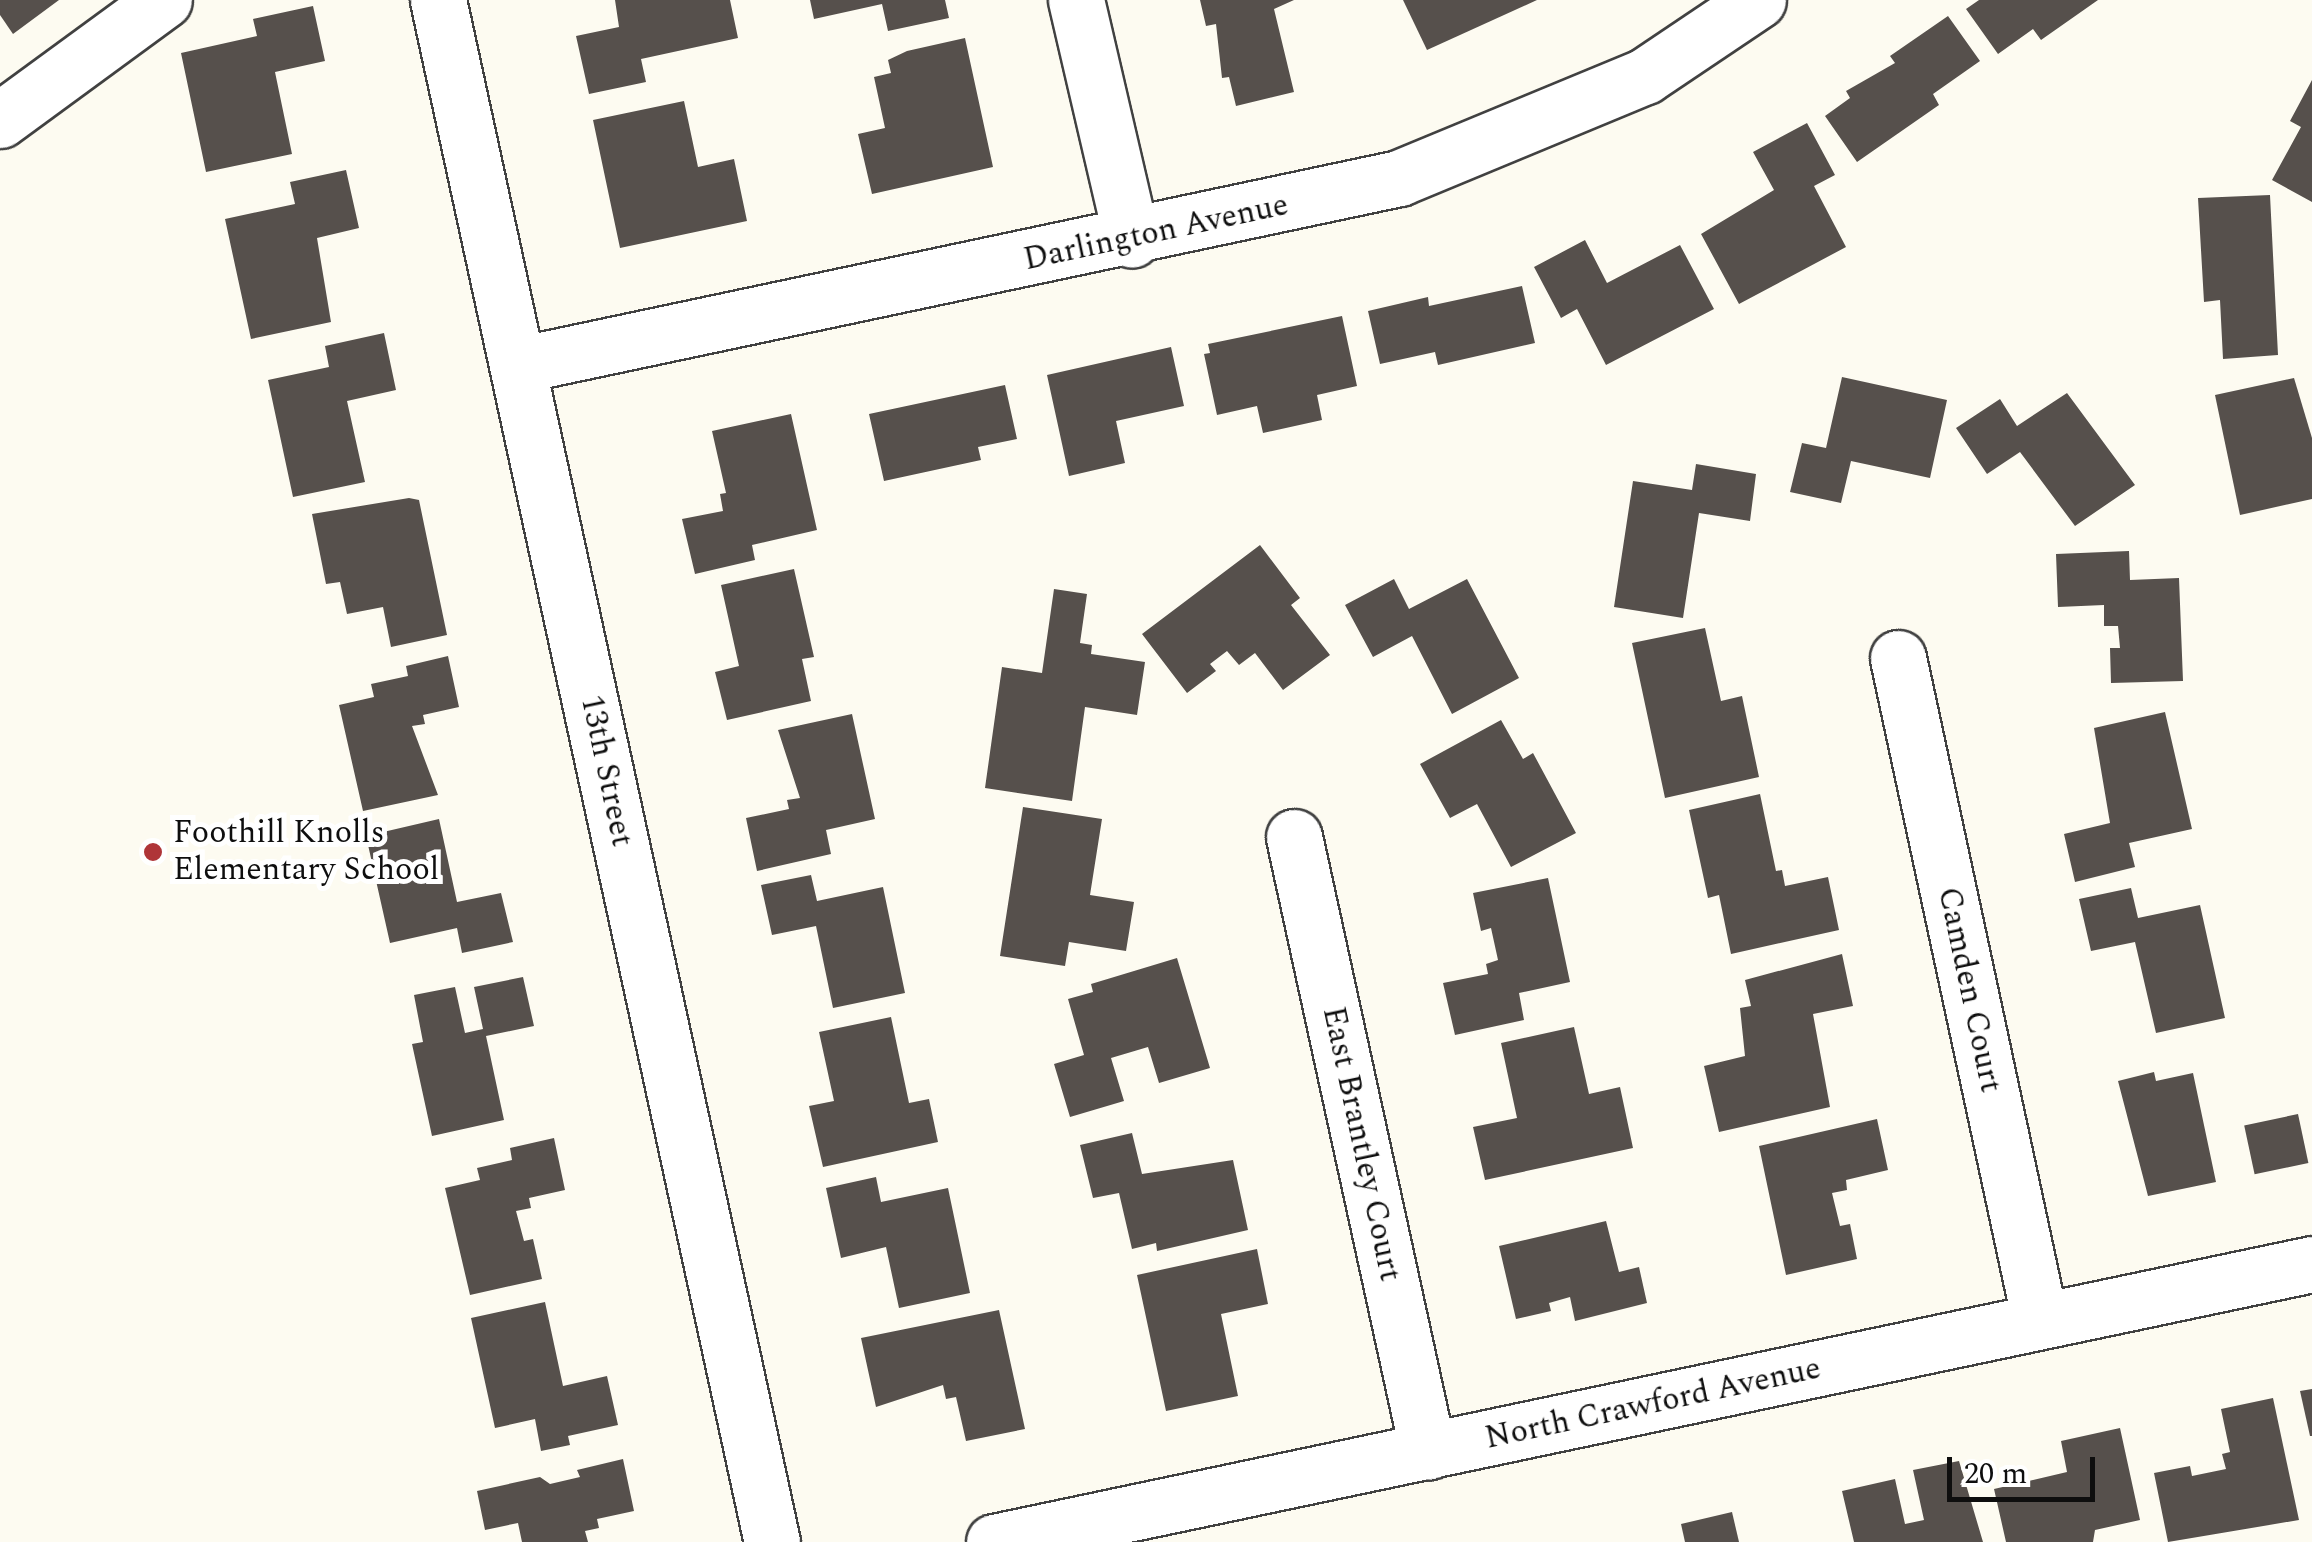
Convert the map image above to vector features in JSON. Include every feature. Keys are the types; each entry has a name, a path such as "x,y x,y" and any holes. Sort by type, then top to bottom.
{"street":[{"path":"0,120 164,0"},
{"name":"13th Street","path":"438,0 772,1542"},
{"path":"1076,0 1132,240"},
{"name":"Darlington Avenue","path":"518,366 1132,240 1399,178 1645,76 1758,0"},
{"name":"Camden Court","path":"1898,658 2040,1322"},
{"name":"East Brantley Court","path":"1294,837 1428,1452"},
{"name":"North Crawford Avenue","path":"994,1542 2312,1264"}],"building":[{"path":"0,0 59,0 13,34 0,15"},
{"path":"615,0 730,0 738,38 641,59 646,82 589,94 576,36 619,27"},
{"path":"810,0 945,0 949,18 888,31 882,4 814,19"},
{"path":"1200,0 1294,0 1274,9 1294,92 1236,106 1229,77 1222,78 1216,24 1206,26"},
{"path":"1403,0 1537,0 1427,50"},
{"path":"1979,0 2098,0 2041,40 2033,29 1998,54 1966,9"},
{"path":"313,6 325,61 275,72 292,154 206,172 181,53 257,36 253,19"},
{"path":"1948,16 1980,61 1933,94 1939,105 1857,162 1825,116 1850,98 1846,91 1895,63 1890,56"},
{"path":"965,38 993,167 872,194 858,134 885,128 874,77 891,73 888,60 907,51"},
{"path":"2312,80 2312,202 2272,180 2301,127 2290,121"},
{"path":"684,101 698,167 734,159 747,221 620,248 593,120"},
{"path":"1807,123 1835,175 1814,186 1846,247 1739,304 1701,234 1774,190 1753,152"},
{"path":"346,170 359,228 317,238 331,322 251,339 225,219 295,204 290,182"},
{"path":"2270,195 2278,355 2223,359 2220,300 2204,302 2198,198"},
{"path":"1585,240 1607,283 1680,245 1714,309 1606,365 1577,309 1561,318 1534,267"},
{"path":"1522,286 1535,343 1438,365 1435,352 1380,364 1368,311 1428,297 1429,306"},
{"path":"1342,316 1357,386 1317,395 1322,420 1263,433 1257,406 1217,415 1204,354 1210,353 1208,344"},
{"path":"384,333 396,390 347,401 365,482 293,497 268,380 329,367 325,346"},
{"path":"1171,347 1184,406 1116,421 1125,463 1069,476 1047,375"},
{"path":"1842,377 1947,400 1930,478 1851,461 1841,503 1790,492 1802,443 1826,448"},
{"path":"2294,378 2312,438 2312,499 2240,515 2215,395"},
{"path":"1005,385 1017,439 978,447 981,460 884,481 869,414"},
{"path":"2067,393 2135,485 2075,526 2020,452 1987,474 1956,428 2000,399 2017,426"},
{"path":"791,414 817,530 752,545 755,560 695,574 682,519 723,511 720,494 726,493 712,431"},
{"path":"1696,464 1756,474 1750,521 1699,513 1683,618 1614,607 1633,481 1692,490"},
{"path":"409,498 419,500 447,635 391,647 383,607 347,614 340,582 326,584 312,514"},
{"path":"1260,545 1300,598 1291,605 1330,655 1283,690 1255,653 1239,665 1227,651 1210,664 1216,671 1187,693 1142,634"},
{"path":"2129,551 2130,580 2179,578 2183,681 2111,683 2110,648 2120,648 2118,626 2104,626 2104,605 2058,607 2056,554"},
{"path":"794,569 814,657 802,659 811,701 727,720 715,672 739,666 721,585"},
{"path":"1394,579 1409,609 1467,579 1519,678 1452,714 1412,636 1373,657 1345,605"},
{"path":"1054,589 1087,594 1080,643 1092,645 1091,654 1145,662 1137,715 1085,707 1072,801 985,788 1002,667 1042,673"},
{"path":"1705,628 1721,701 1742,696 1759,777 1665,798 1632,643"},
{"path":"448,656 459,707 423,715 425,724 412,726 438,795 363,811 339,705 374,697 371,684 408,676 406,666"},
{"path":"2165,712 2192,829 2129,843 2135,867 2075,882 2064,834 2110,823 2094,728"},
{"path":"852,714 875,819 826,830 831,854 757,871 746,818 789,809 787,800 800,798 778,730"},
{"path":"1501,720 1523,759 1533,753 1576,833 1511,867 1477,804 1450,818 1420,764"},
{"path":"1760,794 1776,871 1782,870 1785,886 1828,877 1839,930 1731,954 1719,895 1708,898 1689,810"},
{"path":"1023,807 1102,819 1090,895 1134,902 1126,951 1069,942 1065,966 1000,956"},
{"path":"439,819 457,902 501,893 513,942 462,953 457,928 390,943 366,836"},
{"path":"811,875 817,901 883,887 905,993 833,1008 816,926 772,935 761,885"},
{"path":"1548,878 1570,982 1519,993 1524,1020 1455,1035 1443,983 1488,974 1486,964 1498,960 1491,928 1481,931 1473,893"},
{"path":"2131,888 2138,918 2200,905 2225,1018 2156,1033 2135,942 2091,951 2079,899"},
{"path":"1842,954 1853,1006 1813,1014 1830,1107 1719,1132 1704,1066 1745,1056 1740,1008 1751,1006 1745,980"},
{"path":"1177,958 1210,1068 1159,1083 1148,1047 1111,1058 1124,1101 1070,1117 1054,1064 1084,1055 1068,999 1093,992 1091,984"},
{"path":"523,977 534,1026 486,1036 504,1120 432,1136 412,1044 423,1042 414,995 455,987 465,1033 483,1029 474,987"},
{"path":"891,1017 909,1103 929,1099 938,1142 823,1167 809,1106 834,1101 819,1032"},
{"path":"1574,1027 1589,1094 1620,1087 1633,1148 1485,1180 1473,1127 1517,1118 1501,1043"},
{"path":"2154,1072 2156,1081 2193,1073 2216,1182 2148,1196 2118,1081"},
{"path":"2298,1114 2308,1163 2255,1174 2244,1125"},
{"path":"1877,1119 1888,1170 1846,1180 1847,1190 1832,1193 1840,1226 1850,1224 1857,1259 1786,1275 1759,1146"},
{"path":"1132,1133 1142,1174 1233,1160 1248,1230 1157,1251 1156,1243 1132,1249 1119,1193 1093,1198 1080,1145"},
{"path":"554,1138 565,1190 529,1198 531,1208 516,1211 524,1241 533,1239 542,1279 470,1295 445,1188 480,1180 477,1168 512,1160 510,1148"},
{"path":"876,1177 881,1202 948,1188 970,1293 899,1308 886,1247 841,1258 826,1188"},
{"path":"1606,1221 1619,1272 1639,1267 1647,1303 1575,1321 1570,1297 1549,1303 1551,1311 1516,1319 1499,1246"},
{"path":"1257,1249 1268,1304 1221,1314 1238,1396 1166,1411 1137,1275"},
{"path":"545,1302 563,1386 607,1376 618,1425 568,1436 570,1445 541,1451 535,1419 495,1428 471,1318"},
{"path":"999,1310 1025,1429 966,1441 956,1397 946,1399 943,1385 876,1407 861,1338"},
{"path":"2312,1389 2312,1436 2310,1436 2300,1391"},
{"path":"2273,1398 2299,1520 2168,1542 2154,1473 2190,1466 2192,1476 2226,1469 2222,1454 2230,1452 2221,1409"},
{"path":"2120,1428 2140,1520 2095,1530 2093,1542 2006,1542 1994,1489 2067,1472 2061,1441"},
{"path":"623,1459 634,1511 597,1519 599,1528 585,1531 588,1542 522,1542 518,1523 485,1530 477,1491 540,1477 550,1484 580,1477 577,1470"},
{"path":"1959,1461 1983,1542 1854,1542 1842,1491 1895,1479 1905,1524 1924,1520 1913,1470"},
{"path":"1732,1512 1739,1542 1685,1542 1681,1524"}],"place":[{"name":"Foothill Knolls Elementary School","path":"153,852"}]}
